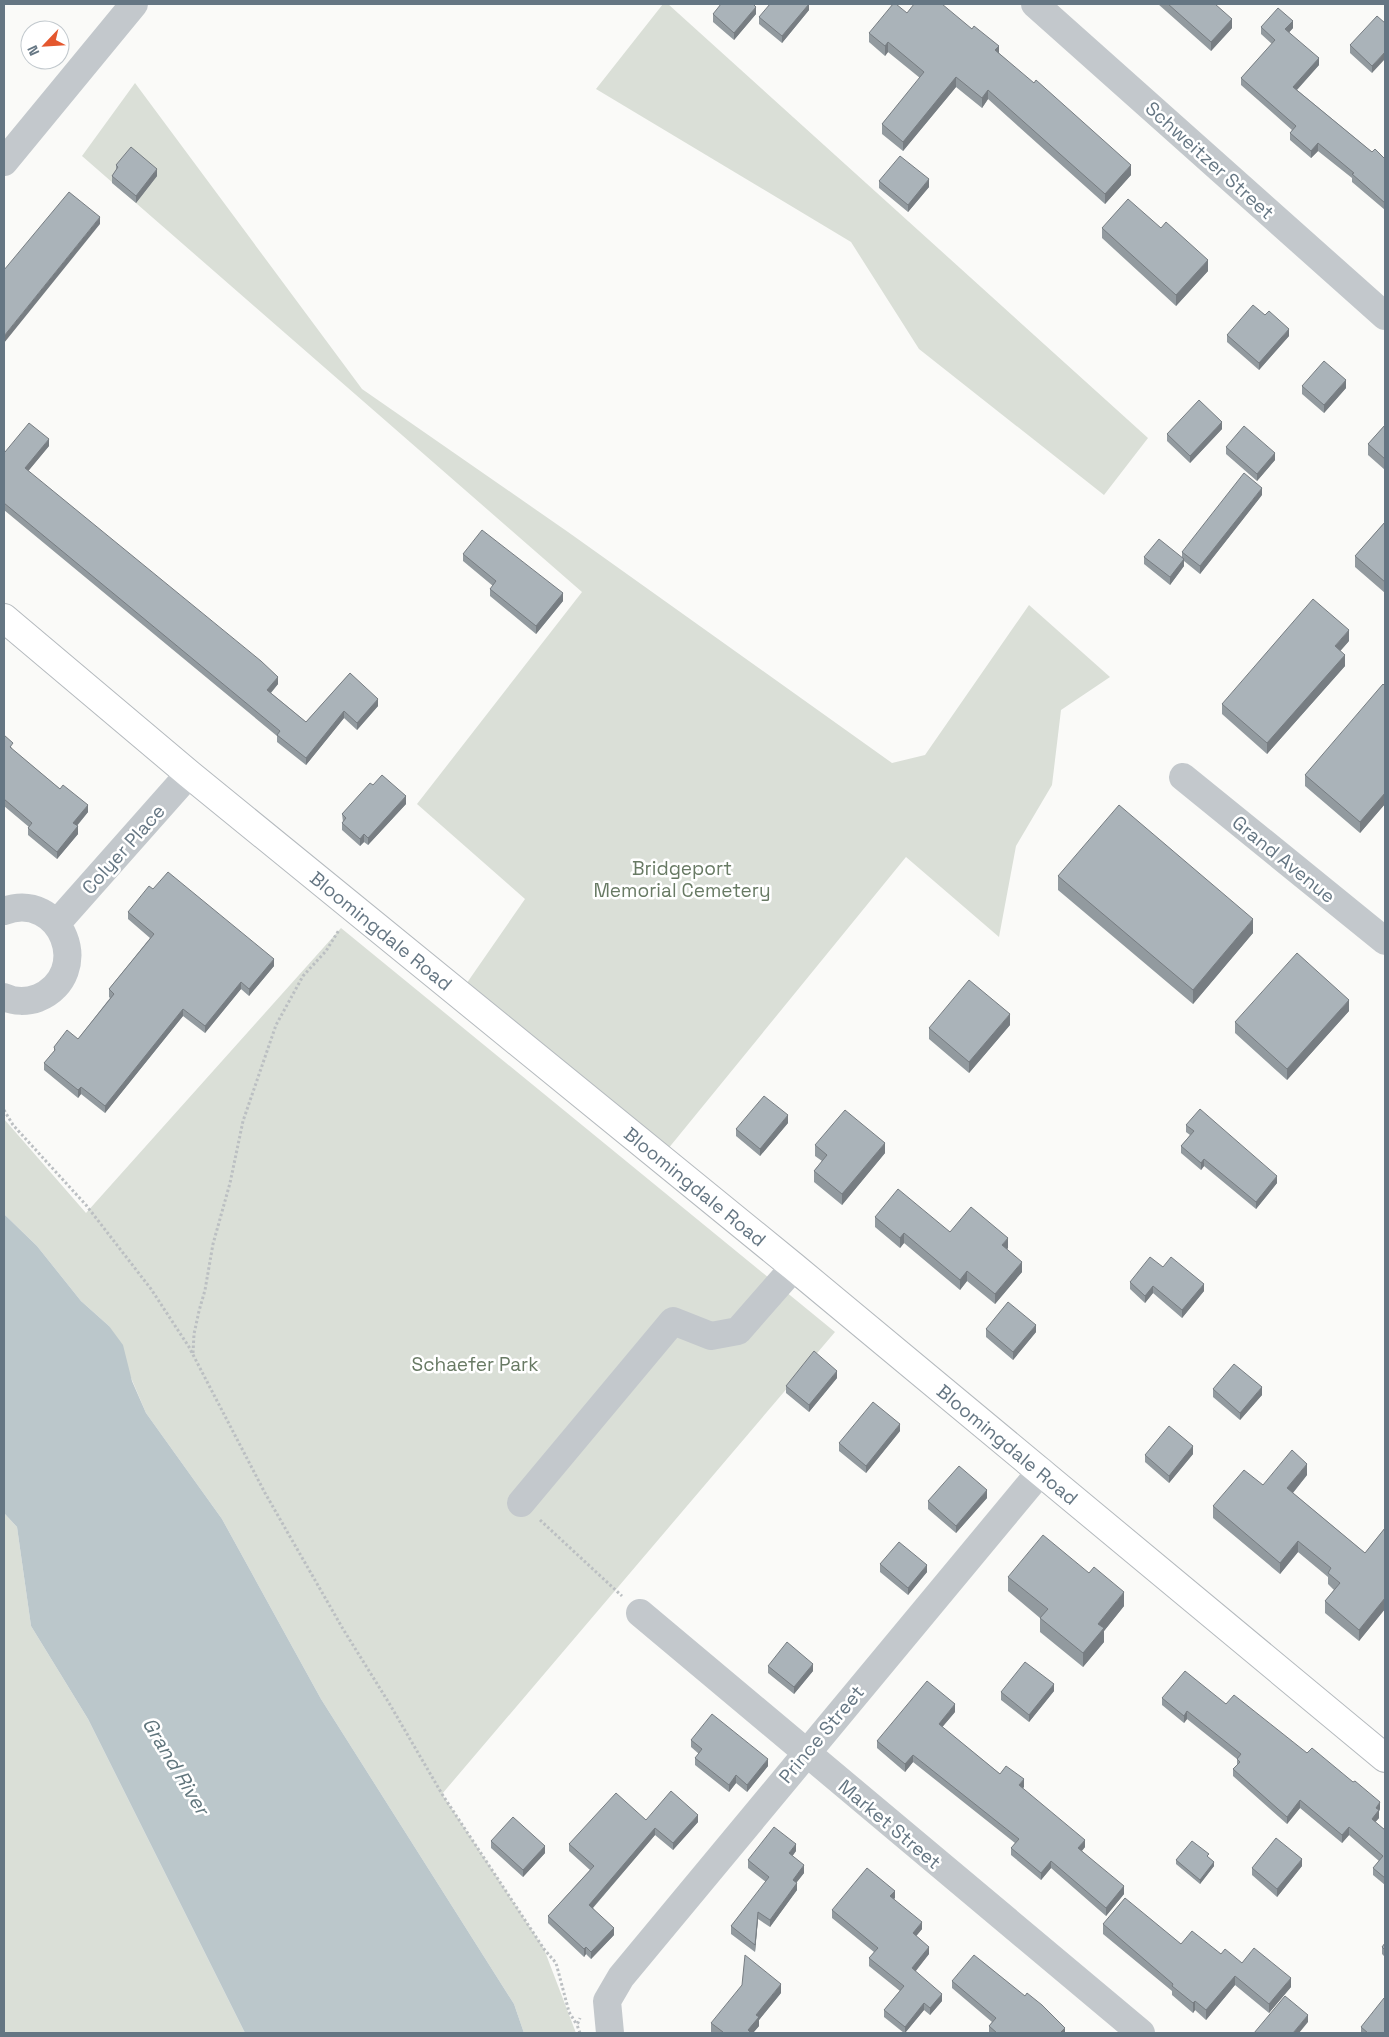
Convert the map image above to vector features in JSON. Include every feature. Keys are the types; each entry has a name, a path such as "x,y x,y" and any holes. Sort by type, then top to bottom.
{"main road":[{"name":"Bloomingdale Road","path":"4,618 189,774 794,1267 1385,1758"}],"street":[{"path":"4,162 134,4"},
{"name":"Schweitzer Street","path":"1035,4 1385,316"},
{"name":"Colyer Place","path":"57,923 189,774"},
{"name":"Grand Avenue","path":"1183,777 1385,941"},
{"path":"4,911 12,908 29,908 44,913 57,923 66,940 68,960 62,979 48,993 30,1001 11,1000 4,997"},
{"path":"521,1503 674,1321 711,1336 738,1331 794,1267"},
{"name":"Prince Street","path":"610,2033 607,2001 621,1977 1041,1472"},
{"name":"Market Street","path":"640,1613 1141,2033"}],"path":[{"path":"193,1354 198,1311 205,1290 213,1244 230,1184 243,1121 276,1025 304,976 326,950 339,929"},
{"path":"4,1110 13,1124 86,1204 152,1289 193,1354 265,1493 343,1630 389,1703 442,1794 544,1949 556,1963 569,2012 577,2025"},
{"path":"521,1503 640,1613"}],"green space":[{"path":"663,4 668,4 1148,438 1104,495 919,349 851,242 596,89"},
{"name":"Bridgeport Memorial Cemetery","path":"135,83 362,389 568,532 892,763 925,755 1029,605 1110,677 1061,710 1052,785 1016,846 999,937 906,857 663,1155 462,990 525,899 417,804 582,592 82,156"},
{"name":"Schaefer Park","path":"341,928 835,1332 442,1794 544,1949 576,2033 524,2033 514,2004 321,1699 222,1519 146,1413 109,1326 81,1301 37,1246 4,1214 4,1119 86,1213"},
{"path":"4,1513 17,1527 31,1626 88,1719 245,2033 4,2033"}],"water":[{"name":"Grand River","path":"4,1214 37,1246 81,1301 109,1326 123,1345 132,1381 146,1413 222,1519 321,1699 514,2004 524,2033 245,2033 88,1719 31,1626 17,1527 4,1513"}],"building":[{"path":"721,4 753,4 756,7 734,33 713,14"},
{"path":"770,4 809,4 782,36 759,17"},
{"path":"893,4 896,4 907,13 914,4 942,4 972,29 974,26 999,46 995,50 1034,83 1036,80 1131,165 1105,194 988,90 982,98 956,77 903,142 882,124 924,72 888,42 885,46 869,33"},
{"path":"1168,4 1215,4 1232,19 1211,42"},
{"path":"1278,8 1293,21 1285,29 1319,58 1293,87 1372,152 1375,149 1385,159 1385,203 1352,174 1354,173 1318,143 1311,151 1290,133 1296,126 1241,78 1275,40 1261,27"},
{"path":"1377,16 1385,23 1385,52 1372,66 1350,45"},
{"path":"131,147 157,169 136,196 112,176 118,167 116,165"},
{"path":"900,156 929,179 908,205 879,181"},
{"path":"69,192 100,217 4,336 4,270"},
{"path":"1128,199 1161,228 1166,222 1208,260 1176,295 1102,228"},
{"path":"1253,305 1265,315 1269,311 1289,329 1259,363 1227,335"},
{"path":"1324,361 1346,380 1324,405 1302,386"},
{"path":"1199,400 1222,422 1190,456 1167,434"},
{"path":"29,423 49,439 25,468 261,661 278,677 267,690 306,722 350,673 378,699 357,723 344,711 306,758 277,735 280,731 4,503 4,451"},
{"path":"1385,425 1385,459 1368,444"},
{"path":"1244,426 1275,453 1257,474 1226,447"},
{"path":"1244,473 1262,488 1200,566 1182,552"},
{"path":"1385,522 1385,582 1355,556"},
{"path":"482,530 563,593 536,626 490,589 496,581 463,554"},
{"path":"1159,539 1184,559 1170,577 1144,557"},
{"path":"1313,599 1349,630 1335,646 1345,655 1267,743 1222,704"},
{"path":"1383,684 1385,686 1385,793 1360,822 1305,775"},
{"path":"4,735 13,743 10,747 60,789 63,785 88,805 73,823 78,826 57,852 28,828 32,823 4,799"},
{"path":"382,775 406,796 368,838 364,834 360,839 342,823 346,818 342,814 370,783 373,785"},
{"path":"1119,805 1253,919 1193,990 1058,876"},
{"path":"168,872 274,959 249,989 241,982 205,1026 183,1009 105,1106 81,1087 78,1090 44,1063 55,1050 54,1047 67,1030 78,1039 114,994 109,989 154,934 128,912 149,886 153,889"},
{"path":"1297,953 1349,1000 1287,1069 1235,1022"},
{"path":"969,980 1010,1014 969,1062 929,1028"},
{"path":"764,1096 788,1115 760,1149 736,1129"},
{"path":"1200,1109 1277,1176 1256,1202 1204,1159 1201,1163 1181,1146 1194,1131 1186,1125"},
{"path":"845,1110 885,1143 842,1194 814,1171 827,1155 815,1145"},
{"path":"898,1189 950,1232 971,1207 1008,1238 1002,1245 1022,1262 995,1294 967,1271 960,1280 904,1233 900,1238 875,1217"},
{"path":"1150,1257 1163,1267 1171,1257 1204,1284 1182,1310 1153,1286 1145,1296 1130,1282"},
{"path":"1008,1302 1036,1325 1013,1352 986,1329"},
{"path":"814,1351 837,1371 809,1405 786,1386"},
{"path":"1234,1364 1262,1387 1240,1413 1213,1389"},
{"path":"873,1402 900,1424 866,1466 839,1443"},
{"path":"1169,1426 1193,1446 1169,1476 1145,1455"},
{"path":"1292,1450 1307,1464 1287,1488 1365,1553 1385,1528 1385,1598 1359,1630 1325,1601 1340,1583 1328,1573 1331,1568 1298,1541 1280,1563 1213,1506 1244,1470 1263,1485"},
{"path":"959,1466 987,1490 956,1526 928,1501"},
{"path":"1043,1535 1089,1573 1094,1567 1124,1592 1098,1624 1104,1628 1083,1653 1040,1618 1048,1609 1008,1577"},
{"path":"899,1542 927,1565 908,1588 880,1564"},
{"path":"787,1642 813,1664 794,1687 768,1666"},
{"path":"1025,1662 1054,1684 1029,1715 1001,1692"},
{"path":"1185,1671 1226,1704 1234,1695 1307,1753 1312,1748 1380,1802 1376,1808 1379,1810 1372,1819 1385,1830 1385,1878 1373,1868 1383,1856 1349,1827 1342,1835 1300,1800 1287,1817 1233,1769 1240,1762 1237,1759 1241,1754 1187,1711 1184,1716 1162,1698"},
{"path":"927,1681 955,1704 939,1724 1000,1774 1006,1766 1024,1779 1019,1785 1085,1840 1078,1848 1124,1886 1106,1908 1051,1861 1041,1873 1011,1848 1019,1839 913,1755 905,1764 877,1741"},
{"path":"712,1714 768,1759 747,1785 736,1775 729,1785 695,1758 702,1749 691,1740"},
{"path":"671,1791 698,1815 673,1843 655,1828 589,1905 614,1928 591,1952 586,1947 584,1949 548,1916 594,1866 569,1844 616,1793 646,1820"},
{"path":"513,1817 545,1846 523,1870 491,1841"},
{"path":"774,1827 796,1844 789,1853 804,1865 793,1880 797,1883 770,1920 758,1912 755,1945 731,1926 769,1877 748,1860"},
{"path":"1276,1838 1302,1859 1277,1889 1252,1868"},
{"path":"1192,1841 1209,1854 1207,1856 1214,1862 1200,1880 1176,1860"},
{"path":"867,1868 895,1891 890,1896 922,1922 913,1933 929,1947 912,1968 942,1994 930,2008 924,2003 905,2027 884,2010 904,1986 869,1958 878,1948 832,1910"},
{"path":"1125,1898 1181,1944 1192,1931 1221,1954 1225,1949 1242,1963 1254,1948 1291,1978 1269,2004 1235,1976 1206,2010 1195,2001 1193,2003 1172,1986 1173,1984 1103,1924"},
{"path":"745,1955 781,1984 756,2015 759,2017 748,2030 751,2033 723,2033 711,2023 742,1985"},
{"path":"974,1955 1025,1996 1027,1993 1042,2005 1065,2028 1060,2033 997,2033 989,2026 996,2018 952,1981"},
{"path":"1285,1996 1308,2015 1293,2033 1254,2033"},
{"path":"1384,1998 1385,2033 1368,2033 1361,2027"}]}
